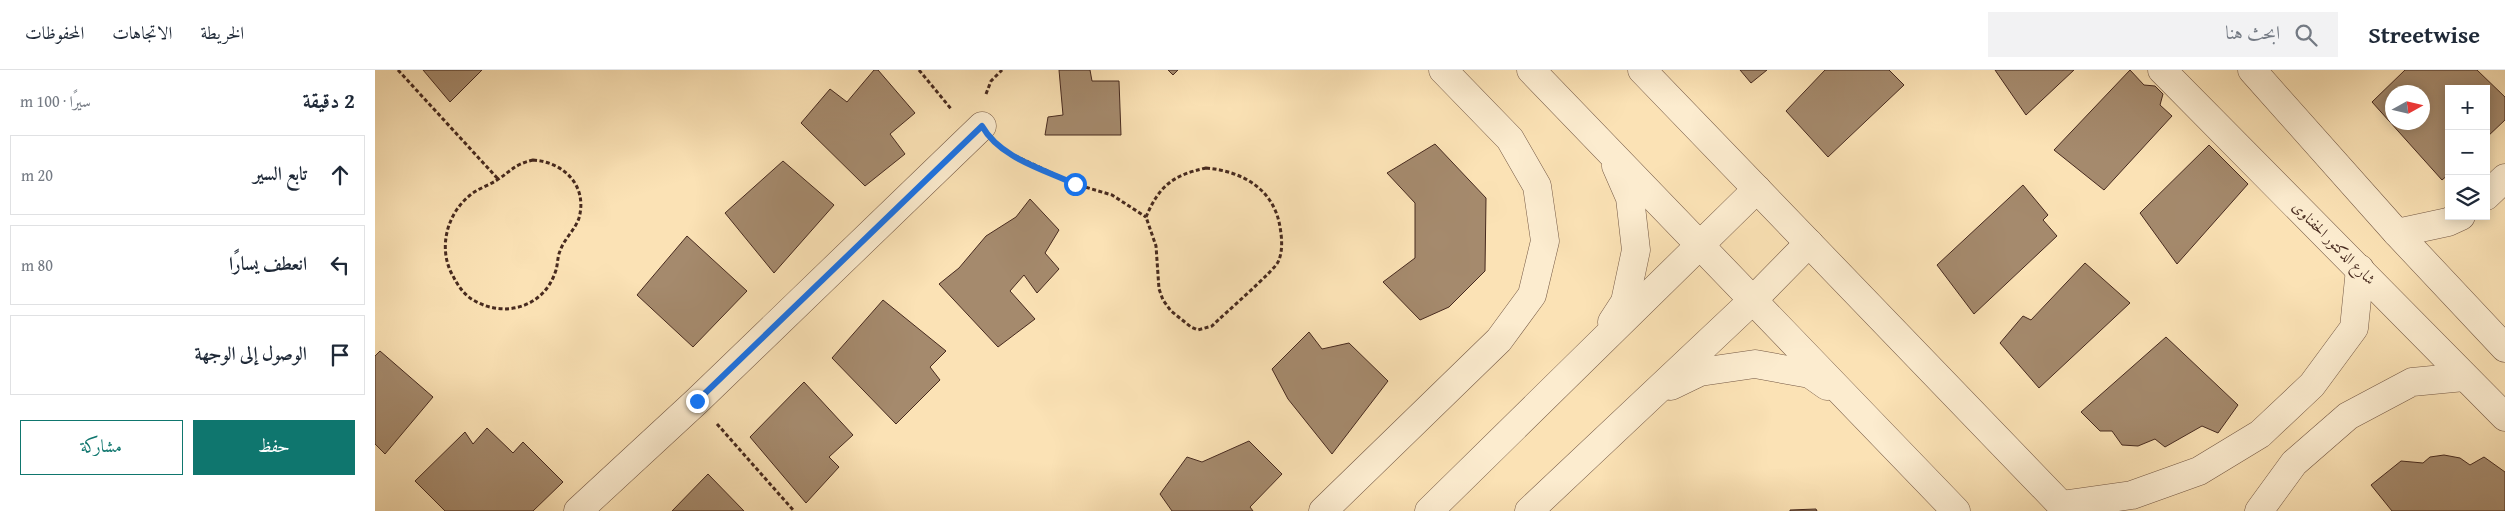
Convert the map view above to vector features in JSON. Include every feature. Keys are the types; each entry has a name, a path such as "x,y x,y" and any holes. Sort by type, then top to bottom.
{"street":[{"path":"1323,511 1499,340 1532,295 1545,241 1537,186 1510,139 1443,70"},
{"path":"1531,70 1956,511"},
{"path":"1642,70 2064,508 2132,495 2199,471 2260,434 2312,385 2355,328 2360,269"},
{"name":"شارع الدكتور الحفناوى","path":"2162,70 2505,417"},
{"path":"2252,70 2397,233 2505,348"},
{"path":"578,511 697,401 982,126"},
{"path":"1598,346 1625,302 1636,250 1630,198 1609,151"},
{"path":"2490,192 2505,178"},
{"path":"1429,511 1757,189"},
{"path":"2397,233 2452,220"},
{"path":"1529,511 1753,300 1809,243"},
{"path":"1649,396 1700,372 1755,364 1810,374 1855,406"},
{"path":"2259,511 2293,463 2348,416 2412,382 2464,377"}],"path":[{"path":"398,70 498,179"},
{"path":"919,70 958,117 969,123 982,126"},
{"path":"1002,70 991,81 982,103 982,126 989,138 999,148 1075,184 1112,195 1146,217 1156,246 1159,289 1163,300 1191,328 1198,330 1212,326 1278,262 1282,239 1278,215 1266,194 1248,179 1226,170 1205,168 1186,172 1163,188 1154,198 1146,217"},
{"path":"533,160 547,161 561,167 571,177 578,190 581,204 578,219 560,250 555,272 548,288 536,300 521,307 504,310 487,308 472,300 460,288 450,271 445,250 447,230 455,211 468,196 498,179 519,163 533,160"},
{"path":"697,401 794,511"}],"building":[{"path":"423,70 482,70 450,102"},
{"path":"874,70 878,70 915,113 890,134 905,154 865,186 801,123 830,89 847,102"},
{"path":"1059,70 1090,70 1092,81 1119,81 1121,135 1045,135 1048,117 1063,115"},
{"path":"1168,70 1178,70 1173,75"},
{"path":"1740,70 1767,70 1751,83"},
{"path":"1825,70 1889,70 1904,85 1828,157 1786,111"},
{"path":"1995,70 2074,70 2026,115"},
{"path":"2130,70 2144,85 2155,86 2163,94 2160,105 2172,116 2104,190 2054,150"},
{"path":"2405,70 2477,70 2505,97 2505,120 2490,134 2490,85 2445,85 2445,177 2442,180 2397,130 2430,130 2430,85 2390,85"},
{"path":"2385,89 2385,116 2372,102"},
{"path":"1435,144 1486,198 1485,271 1449,307 1420,320 1383,282 1415,258 1415,203 1387,173"},
{"path":"2209,145 2248,184 2177,264 2140,213"},
{"path":"783,161 834,205 774,273 725,213"},
{"path":"2023,185 2048,215 2043,220 2057,236 1974,314 1937,265"},
{"path":"1030,199 1059,230 1045,253 1059,269 1037,293 1024,275 1010,291 1035,319 998,347 939,284 959,268 986,236 1016,217"},
{"path":"687,236 747,291 693,347 637,295"},
{"path":"2085,263 2130,303 2039,388 2000,343 2023,316 2031,320"},
{"path":"883,300 946,351 930,367 940,380 896,424 832,358"},
{"path":"1309,332 1322,349 1349,343 1388,381 1332,454 1288,399 1272,369"},
{"path":"2166,337 2238,405 2218,433 2202,426 2165,447 2155,439 2138,446 2122,445 2112,431 2100,431 2081,412"},
{"path":"380,351 433,397 385,454 375,444 375,356"},
{"path":"804,382 853,435 829,457 839,467 806,503 750,437"},
{"path":"487,428 513,453 523,442 563,482 533,511 445,511 415,481 465,432 473,444"},
{"path":"1249,441 1282,474 1250,507 1253,511 1172,511 1160,494 1187,457 1202,462"},
{"path":"2444,455 2460,458 2470,465 2484,457 2505,472 2505,511 2392,511 2371,485 2401,461 2423,463 2430,457"},
{"path":"708,474 744,511 672,511"},
{"path":"1816,509 1817,511 1790,511 1790,510"}],"route":[{"path":"697,401 982,126 989,138 999,148 1075,184"}]}
